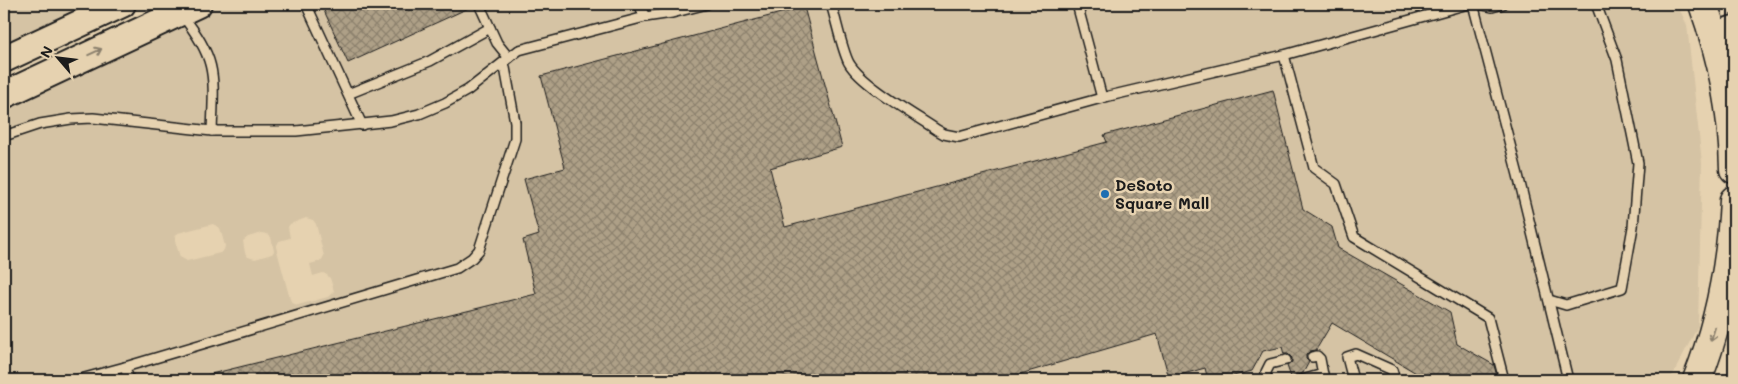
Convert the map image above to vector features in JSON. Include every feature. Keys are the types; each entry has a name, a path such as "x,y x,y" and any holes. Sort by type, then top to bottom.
{"main road":[{"path":"4,59 122,4"},
{"path":"1704,4 1725,33 1721,57 1728,103 1734,169"},
{"path":"4,95 185,7"},
{"path":"1697,380 1714,333 1721,305 1731,248 1734,200"}],"lane":[{"path":"306,4 362,125"},
{"path":"77,380 457,268 472,258 479,250 515,139 515,122 506,60 479,4"},
{"path":"639,4 645,17"},
{"path":"4,136 40,124 93,118 212,131 296,131 391,121 418,114 445,103 468,90 520,50 645,17 672,13 707,4"},
{"path":"831,4 848,61 855,70 872,86 944,134 959,137 1102,98 1284,54 1468,4"},
{"path":"1077,4 1102,98"},
{"path":"1473,4 1518,175 1568,380"},
{"path":"1479,4 1492,6 1502,4"},
{"path":"1549,300 1566,305 1622,288 1633,227 1638,163 1617,60 1596,4"},
{"path":"185,7 196,33 208,54 214,75 212,131"},
{"path":"348,94 430,61 490,28"},
{"path":"1284,54 1314,168 1336,184 1354,237 1488,318 1504,380"},
{"path":"1353,380 1347,357 1356,354 1392,370 1395,380"},
{"path":"1302,380 1323,377 1320,359 1317,356 1312,357"},
{"path":"1266,380 1266,372 1270,364 1286,360"},
{"path":"126,367 128,380"}],"shaded area":[{"path":"4,4 106,4 4,49"},
{"path":"216,4 1677,4 1687,25 1702,163 1698,326 1670,380 4,380 4,102","holes":["306,218 313,220 316,224 324,256 321,261 310,264 313,276 323,273 330,278 334,291 328,297 298,305 292,303 276,247 279,241 290,238 288,227 290,224","213,224 220,228 225,246 224,250 220,253 187,261 180,257 175,241 178,233","262,233 267,234 271,237 274,251 272,254 255,259 248,257 245,253 243,241 248,237"]}],"building":[{"path":"321,4 473,4 473,6 348,63"},
{"name":"DeSoto Square Mall","path":"804,7 842,147 770,168 785,227 1107,142 1104,135 1273,90 1303,209 1332,227 1338,248 1450,312 1457,344 1494,365 1498,380 1428,380 1332,323 1316,350 1310,351 1306,355 1306,359 1309,362 1303,373 1291,377 1287,366 1292,362 1292,358 1288,354 1284,354 1282,347 1263,351 1252,371 1219,380 1208,380 1205,368 1169,378 1157,334 1000,380 208,380 207,375 536,294 523,240 539,235 524,179 565,168 541,76"}],"place":[{"name":"DeSoto Square Mall","path":"1105,194"}]}
